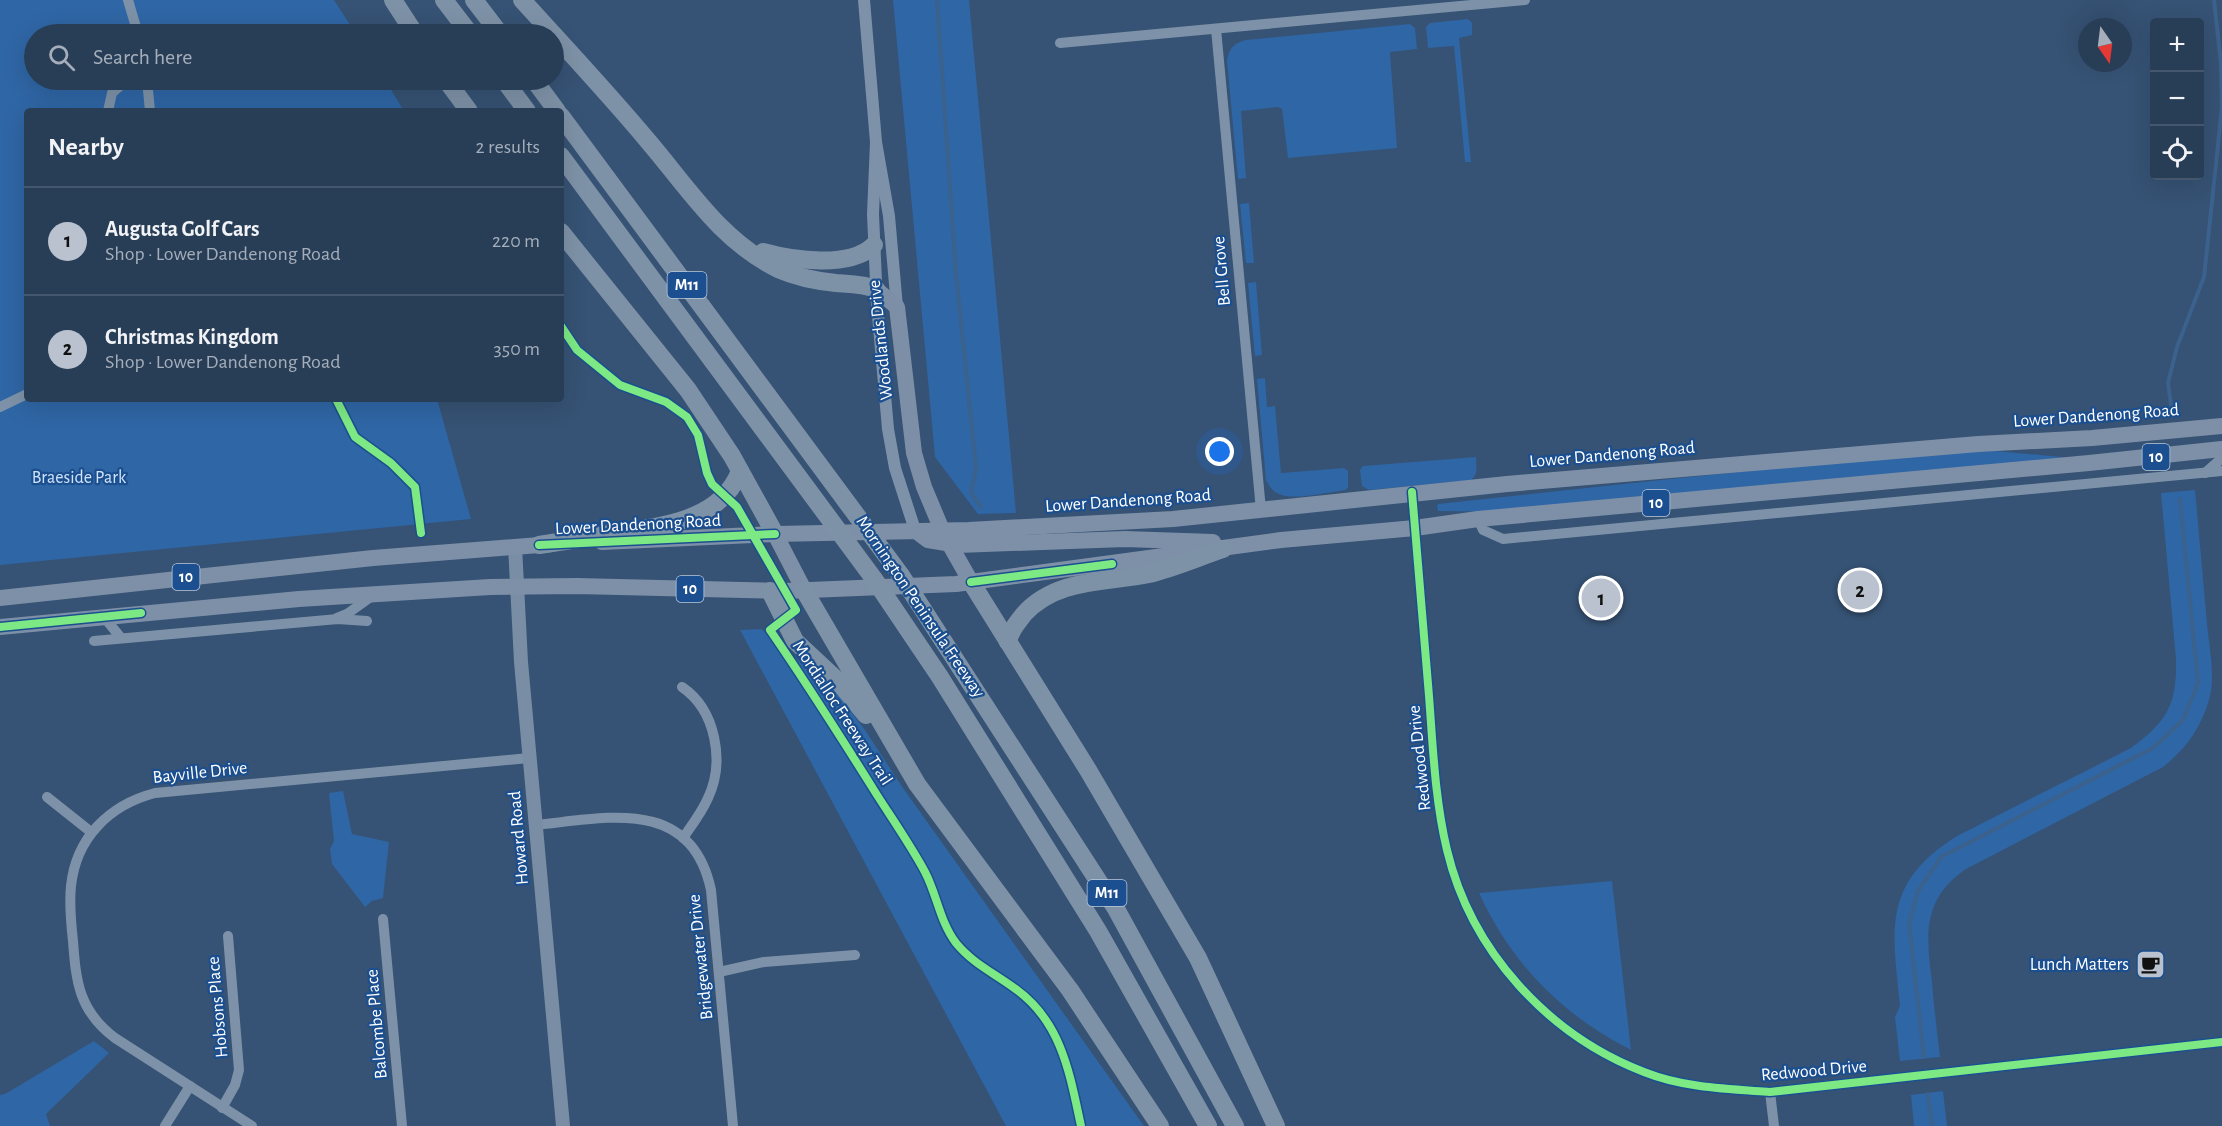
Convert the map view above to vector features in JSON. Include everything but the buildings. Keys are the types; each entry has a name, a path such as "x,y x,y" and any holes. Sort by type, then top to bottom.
{"highway":[{"path":"393,0 409,24"},
{"path":"444,0 462,24"},
{"path":"474,0 492,24"},
{"path":"522,0 543,24"},
{"path":"564,47 632,121 715,223 741,245 767,263 787,273 813,280 864,285 876,289"},
{"path":"453,90 467,108"},
{"path":"511,90 525,108"},
{"path":"542,90 556,108"},
{"name":"Mornington Peninsula Freeway","path":"564,120 813,454 900,574 964,669 1115,907 1235,1126"},
{"name":"Mornington Peninsula Freeway","path":"564,160 874,579 940,677 1098,931 1208,1126"},
{"path":"564,236 688,390 709,420 904,763 941,818 1070,990 1160,1126"},
{"path":"741,245 783,257 818,261 859,253 874,244"},
{"name":"Lower Dandenong Road","path":"946,537 1261,510 1412,492 1954,446 2092,438 2218,425"},
{"name":"10","path":"0,627 378,593 516,586 770,591 971,582 1258,543 1415,528 1478,519 2222,449"},
{"path":"539,545 687,520 720,499 733,484 740,471"},
{"path":"915,530 928,540 946,537 976,545 1125,540 1258,543"},
{"name":"Lower Dandenong Road","path":"0,598 515,546 915,530"},
{"path":"946,537 971,582 1088,770 1198,958 1275,1126"},
{"path":"1008,642 1014,627 1026,613 1052,593 1071,586 1150,573 1223,549"},
{"path":"770,591 795,641 846,690 904,763"}],"main road":[{"path":"876,289 897,307"},
{"name":"Woodlands Drive","path":"897,307 914,453 924,488 946,537"},
{"name":"Howard Road","path":"515,546 529,758 563,1126"}],"street":[{"path":"128,0 135,24"},
{"name":"Woodlands Drive","path":"864,0 876,142 889,216 897,307"},
{"path":"1060,43 1525,0"},
{"name":"Bell Grove","path":"1216,29 1261,510"},
{"path":"109,108 112,93 115,90"},
{"path":"148,90 150,108"},
{"name":"Woodlands Drive","path":"876,142 873,202 874,244 889,437 895,468 915,530"},
{"path":"3,403 24,395"},
{"path":"2205,473 2222,458"},
{"path":"1478,519 1483,530 1503,539 2222,471"},
{"name":"Redwood Drive","path":"1412,492 1437,791 1447,851 1467,910 1502,966 1549,1016 1592,1047 1645,1073 1705,1088 1770,1092 2222,1042"},
{"path":"333,619 347,614 378,593"},
{"path":"104,617 121,638"},
{"path":"94,641 333,619 367,621"},
{"path":"682,687 698,700 703,709 713,735 716,758 714,783 709,797 683,838"},
{"name":"Bayville Drive","path":"252,1126 105,1031 82,999 76,974 70,887 77,858 91,832 117,809 155,793 529,758"},
{"path":"47,797 91,832"},
{"name":"Bridgewater Drive","path":"536,825 633,818 661,824 683,838 693,849 708,876 733,1126"},
{"name":"Balcombe Place","path":"383,919 402,1126"},
{"name":"Hobsons Place","path":"222,1108 235,1085 239,1070 228,936"},
{"path":"719,972 764,963 855,956"},
{"path":"165,1126 190,1086"},
{"path":"1770,1092 1774,1126"}],"green space":[{"name":"Braeside Park","path":"0,0 334,0 350,24 24,24 24,90 391,90 402,108 24,108 24,402 438,402 471,519 0,565"},
{"path":"893,0 969,0 1016,513 978,514 935,457"},
{"path":"1468,19 1472,23 1472,35 1459,38 1471,162 1465,162 1454,46 1428,48 1426,27 1430,23"},
{"path":"1410,24 1415,28 1417,49 1390,52 1397,148 1288,158 1282,109 1278,107 1241,111 1246,178 1238,179 1227,61 1233,47 1246,40"},
{"path":"1249,203 1254,263 1246,263 1240,204"},
{"path":"1256,282 1262,355 1255,356 1248,283"},
{"path":"1265,378 1267,407 1275,406 1281,473 1344,468 1348,471 1348,488 1293,497 1277,493 1270,487 1266,480 1257,379"},
{"path":"1995,451 2062,457 2061,459 1509,512 1438,511 1437,507 1438,504 1670,479 1942,452"},
{"path":"1476,457 1476,472 1471,480 1369,490 1362,486 1360,470 1363,466"},
{"path":"2195,490 2212,672 2211,691 2202,720 2185,746 2163,767 1966,869 1941,893 1930,919 1929,934 1940,1057 1900,1061 1895,1017 1900,1006 1895,930 1897,909 1904,890 1915,871 1957,836 2131,748 2153,729 2167,711 2174,689 2176,659 2161,493"},
{"path":"761,629 837,693 1144,1126 1006,1126 740,630"},
{"path":"343,791 352,834 389,842 383,898 372,901 365,907 332,864 330,849 334,841 329,793"},
{"path":"1612,881 1631,1050 1583,1021 1541,985 1507,942 1479,893"},
{"path":"94,1041 109,1053 46,1114 50,1126 0,1126 0,1095"},
{"path":"1943,1091 1947,1126 1914,1126 1911,1095"}],"waterway":[{"path":"937,0 956,273 976,468 971,493 981,507"},
{"path":"2171,405 2168,383 2177,347 2204,277 2222,107 2221,63 2214,0"},
{"path":"1924,1057 1909,924 1918,891 1941,857 2153,748 2183,720 2198,683 2180,499"},
{"path":"1928,1094 1932,1126"}],"cycle path":[{"name":"Mordialloc Freeway Trail","path":"564,330 577,350 620,385 666,402 687,417 698,435 712,484 737,507 796,610 770,630 914,853 925,872 946,926 956,943 977,963 1017,990 1044,1018 1062,1051 1081,1126"},
{"path":"338,402 355,437 391,463 415,487 421,533"},
{"path":"1412,492 1435,774 1447,850 1458,887 1474,922 1518,985 1576,1036 1609,1056 1659,1077 1706,1087 1770,1092 2222,1042"},
{"path":"539,545 775,534"},
{"path":"971,582 1112,564"},
{"path":"0,627 141,613"}],"place":[{"name":"Christmas Kingdom","path":"1860,590"},
{"name":"Augusta Golf Cars","path":"1601,598"},
{"name":"Lunch Matters","path":"2150,965"}]}
